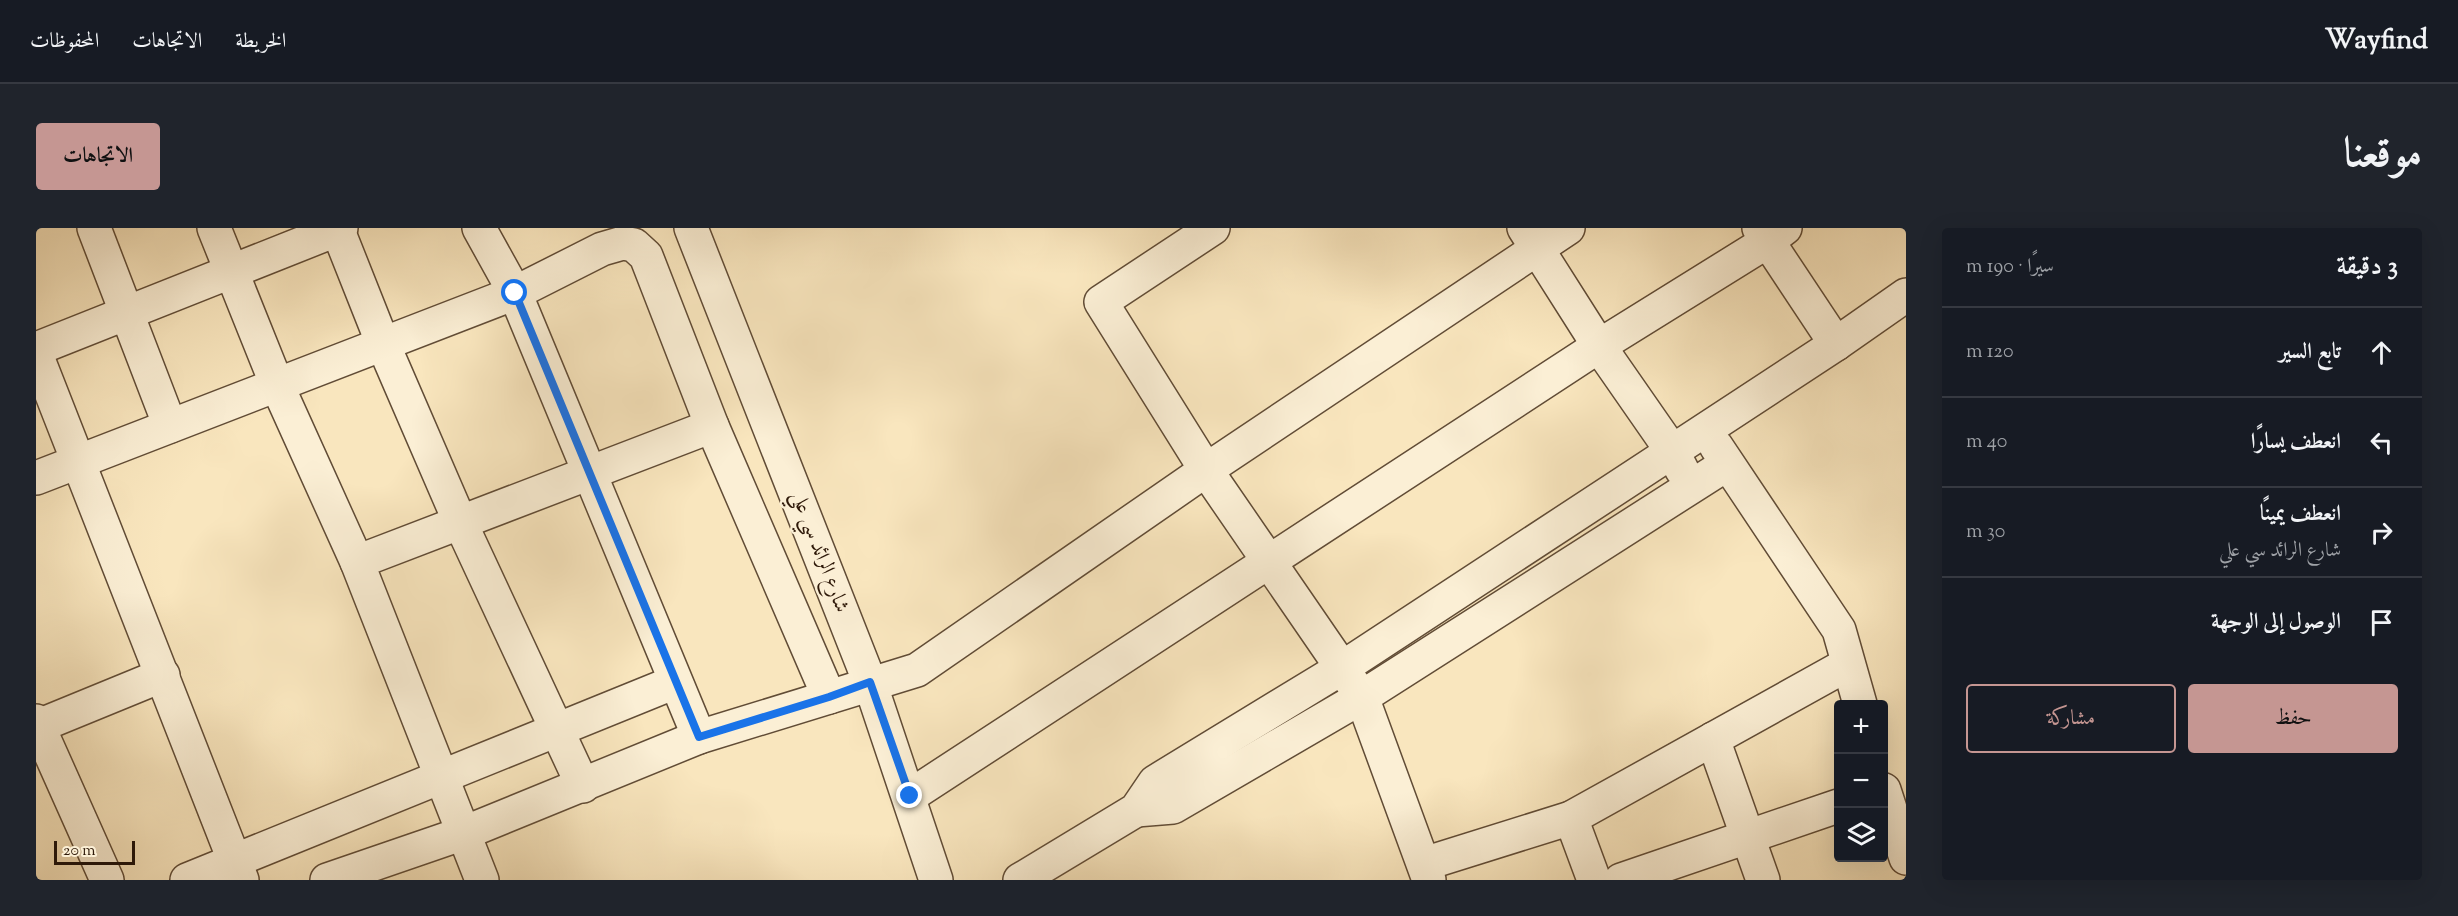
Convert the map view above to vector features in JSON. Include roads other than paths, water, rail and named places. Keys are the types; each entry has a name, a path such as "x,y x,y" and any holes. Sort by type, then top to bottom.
{"street":[{"path":"94,228 170,426"},
{"path":"214,228 277,385 357,562 482,880"},
{"path":"239,870 36,351 339,228 383,344 460,522 583,786"},
{"path":"479,228 515,293 699,737"},
{"name":"شارع الرائد سي علي","path":"691,228 870,682 910,796 936,880"},
{"path":"1213,228 1101,302 1206,470 1362,697 1426,872 1571,818 1848,664"},
{"path":"327,880 464,833 699,737 870,682 917,670 1206,470 1530,239 1568,228"},
{"path":"910,796 1771,232 1836,344"},
{"path":"1530,239 1599,346 1672,451 1691,487"},
{"path":"36,478 515,293 602,249 623,243 634,245 646,256 712,426 829,697"},
{"path":"1020,880 1136,810 1155,782 1342,668 1836,344 1906,295"},
{"path":"357,562 712,426"},
{"path":"1707,428 1727,464 1839,630 1859,700"},
{"path":"1136,810 1173,807 1362,697 1727,464"},
{"path":"107,880 37,724 163,675"},
{"path":"187,880 239,870 441,777 675,682"},
{"path":"1713,739 1762,880"},
{"path":"1889,787 1906,858"},
{"path":"1621,880 1834,808"},
{"path":"1571,818 1594,880"}]}
